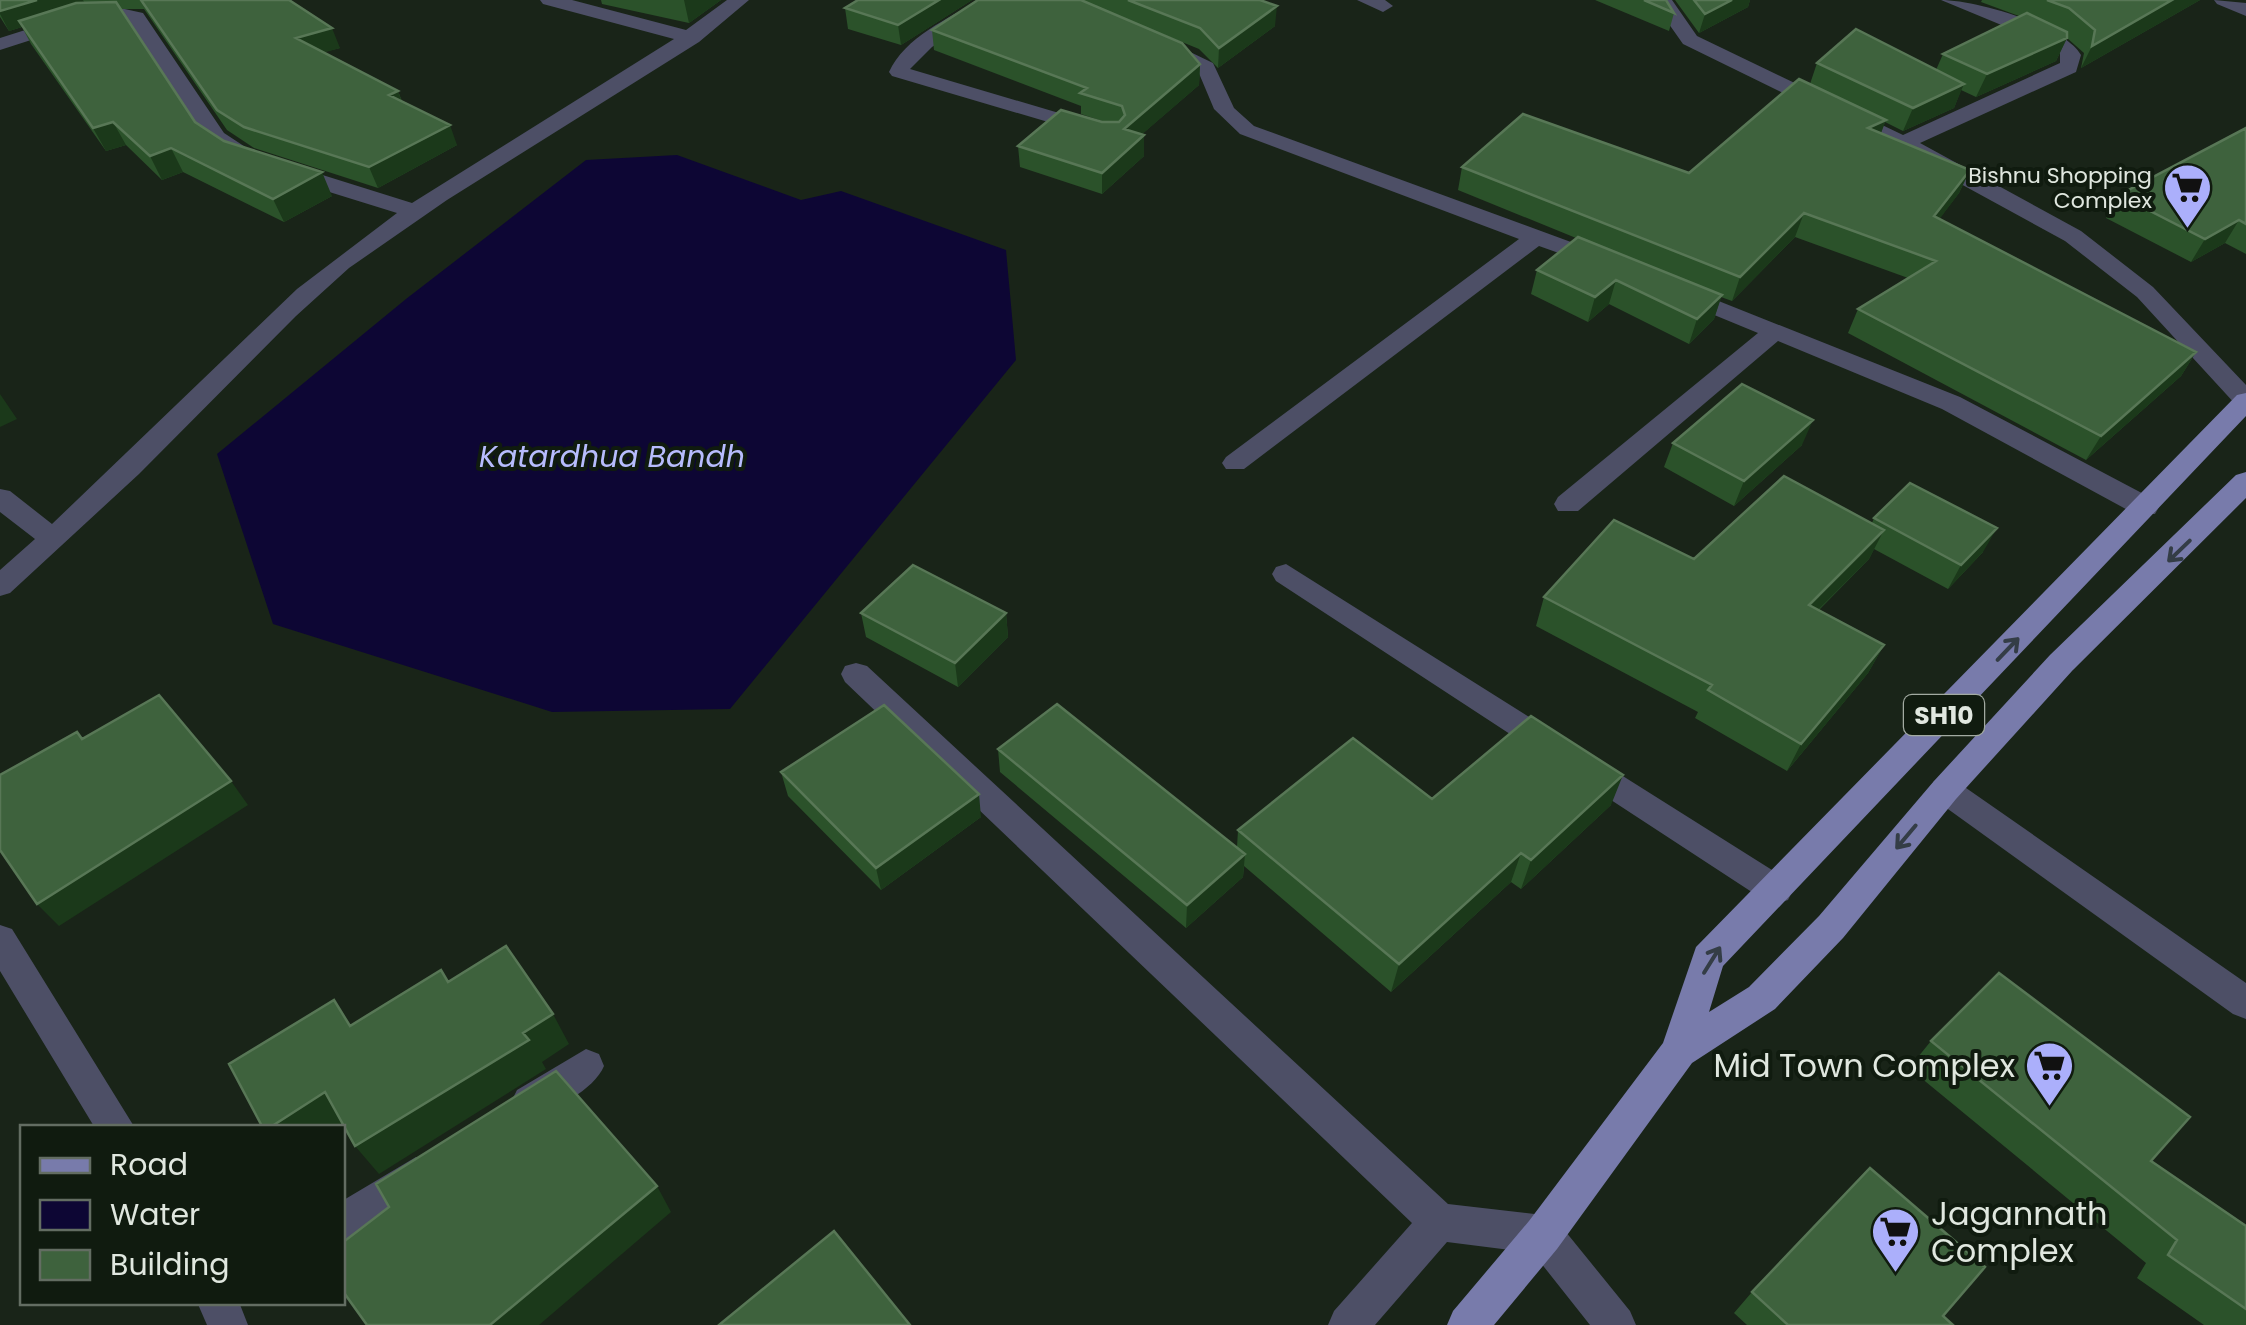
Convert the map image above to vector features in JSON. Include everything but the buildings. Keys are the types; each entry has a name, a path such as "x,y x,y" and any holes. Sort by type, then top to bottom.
{"main road":[{"name":"SH10","path":"1467,1325 1543,1234 1680,1050 1708,958 2246,401"},
{"name":"SH10","path":"1680,1050 1762,998 1831,926 2061,663 2246,481"}],"street":[{"path":"550,0 692,38"},
{"path":"0,586 168,432 296,300 415,210 692,38 739,0"},
{"path":"993,0 916,50 901,63 900,72 1111,134"},
{"path":"1662,0 1690,40 1903,142 2073,236 2144,292 2246,401"},
{"path":"1903,142 2069,68 2072,59 2069,49 2057,40 1950,0"},
{"path":"2224,0 2246,10"},
{"path":"0,44 91,7 136,16 216,137 244,156 415,210"},
{"path":"1138,35 1191,56 1206,67 1218,105 1228,118 1247,130 1539,235 1630,272"},
{"path":"1234,462 1539,235"},
{"path":"1666,287 1951,404 2145,507"},
{"path":"1568,504 1774,332"},
{"path":"0,498 53,539"},
{"path":"1286,574 1776,890"},
{"path":"856,674 1438,1222 1543,1234 1616,1325"},
{"path":"1946,790 2246,1003"},
{"path":"0,940 114,1125"},
{"path":"505,1118 586,1066"},
{"path":"345,1222 440,1160"},
{"path":"1348,1325 1438,1222"}],"water":[{"name":"Katardhua Bandh","path":"677,155 801,200 841,191 1006,250 1016,360 730,709 552,712 273,624 217,454 406,299 586,160"}],"place":[{"name":"Bishnu Shopping Complex","path":"2187,230"},
{"name":"Mid Town Complex","path":"2050,1108"},
{"name":"Jagannath Complex","path":"1896,1274"}]}
